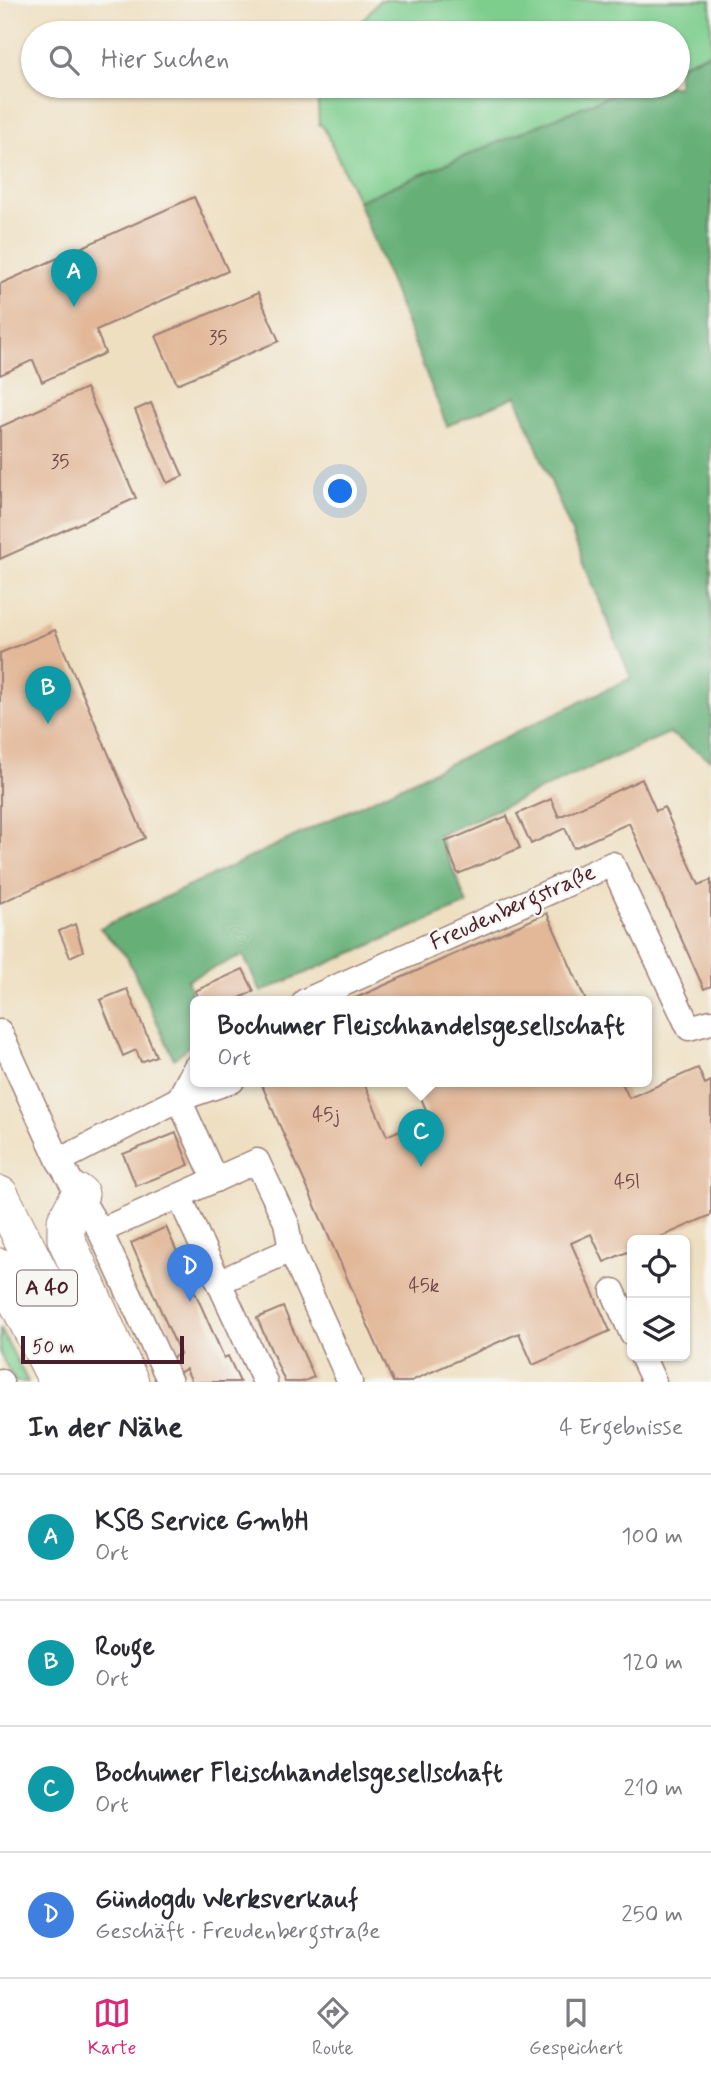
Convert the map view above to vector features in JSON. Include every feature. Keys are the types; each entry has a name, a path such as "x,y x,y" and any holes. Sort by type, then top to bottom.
{"highway":[{"path":"80,1194 66,1221 66,1239 130,1382"},
{"name":"A 40","path":"0,1195 95,1382"},
{"name":"A 40","path":"0,1268 58,1382"}],"street":[{"name":"Freudenbergstraße","path":"316,996 612,864 689,1028 711,1022"},
{"path":"0,1031 59,1161 100,1231 170,1382"},
{"path":"179,1099 190,1078"},
{"path":"59,1161 179,1099 214,1087"},
{"path":"179,1099 215,1180"},
{"path":"100,1231 257,1161 286,1222 291,1250 351,1382"},
{"path":"179,1196 265,1382"},
{"path":"219,1282 291,1250"},
{"path":"613,1291 627,1323"}],"green space":[{"path":"380,0 711,0 711,52 690,61 690,21 362,21"},
{"path":"711,52 711,760 669,733 439,835 467,904 261,992 243,955 187,980 193,996 190,996 190,1045 174,1059 127,957 100,928 631,678 516,396 447,426 358,201 603,98 690,98 690,61"},
{"path":"318,98 603,98 358,201 324,128 319,124"},
{"path":"0,1328 28,1382 15,1382 0,1354"}],"building":[{"path":"194,197 228,271 96,330 105,353 42,382 33,360 0,375 0,284"},
{"path":"258,293 279,341 177,384 156,336"},
{"path":"86,388 136,498 0,559 0,427"},
{"path":"151,403 183,476 167,483 135,410"},
{"path":"55,630 145,838 0,903 0,653"},
{"path":"642,779 656,811 664,807 699,885 711,880 711,986 704,989 629,823 574,848 565,828 531,844 517,814 551,799 559,817"},
{"path":"507,816 520,848 458,874 445,842"},
{"path":"547,913 584,996 360,996"},
{"path":"75,924 83,951 70,957 59,931"},
{"path":"243,969 254,991 244,996 198,996 195,991"},
{"path":"127,989 156,1056 141,1062 136,1050 123,1056 100,1000"},
{"path":"698,1068 705,1084 711,1081 711,1215 665,1235 627,1235 627,1252 604,1262 591,1234 571,1243 610,1331 533,1365 519,1333 409,1382 393,1382 263,1087 366,1087 387,1136 429,1117 416,1087 624,1087 629,1098"},
{"path":"176,1133 189,1165 136,1186 123,1154"},
{"path":"166,1227 224,1358 228,1356 240,1382 192,1382 186,1369 178,1373 171,1358 180,1354 131,1243"},
{"path":"283,1307 314,1377 302,1382 285,1382 257,1318"}],"place":[{"name":"KSB Service GmbH","path":"74,307"},
{"name":"Rouge","path":"48,724"},
{"name":"Bochumer Fleischhandelsgesellschaft","path":"421,1167"},
{"name":"Gündogdu Werksverkauf","path":"190,1302"}]}
